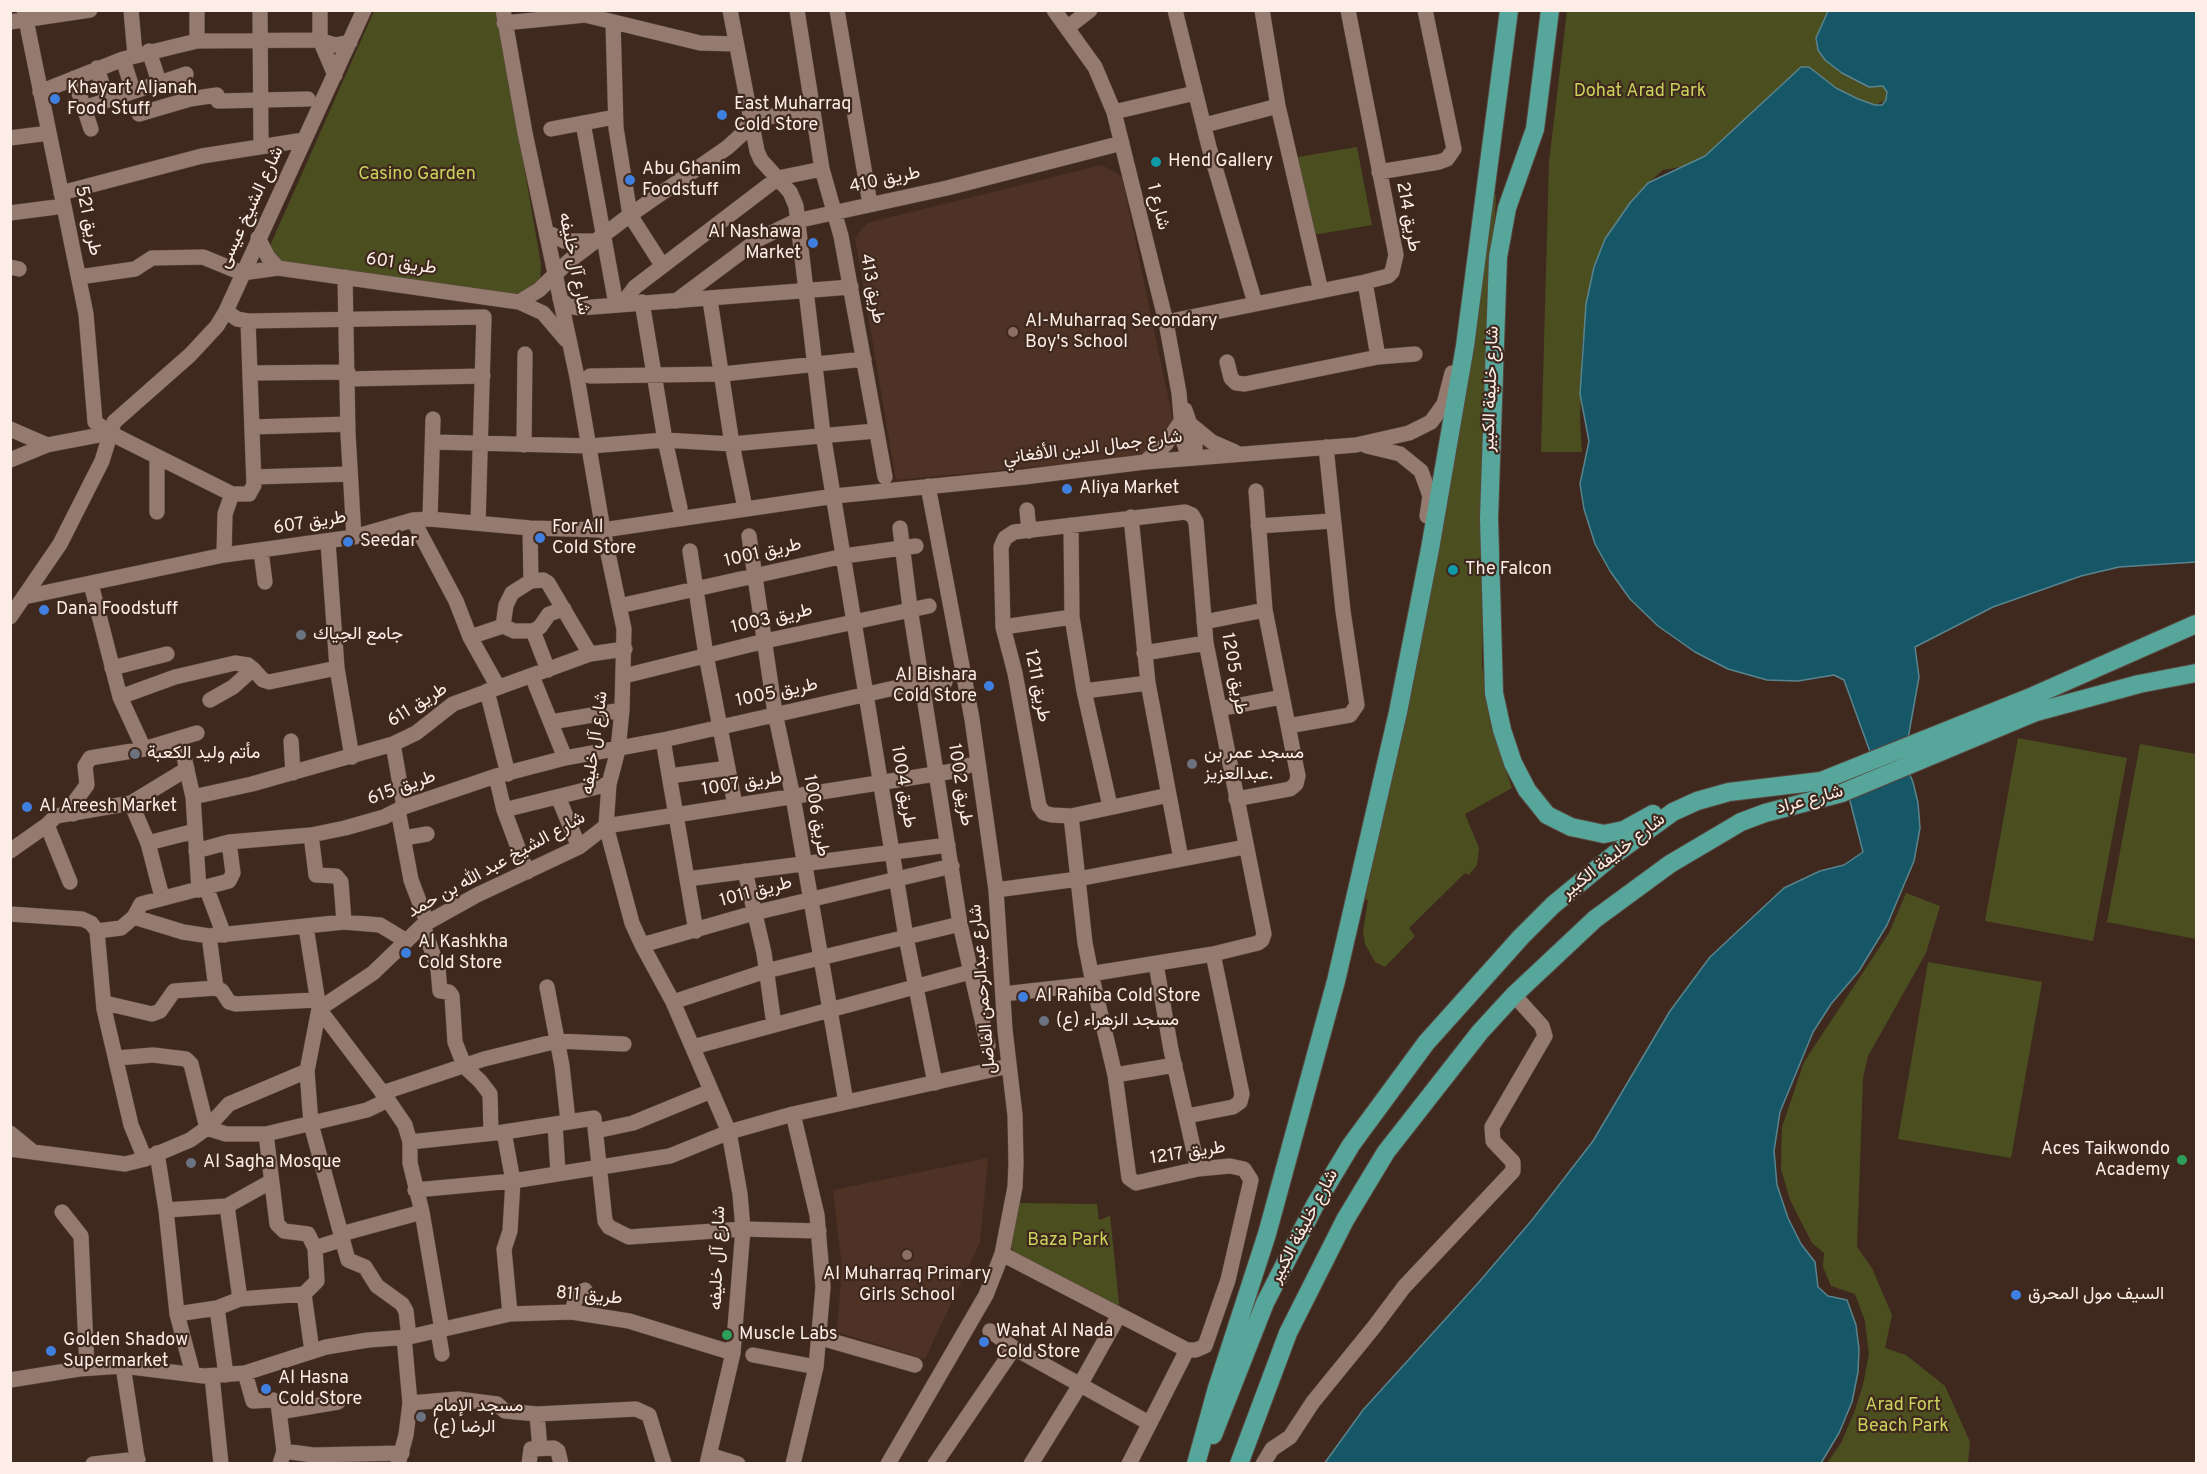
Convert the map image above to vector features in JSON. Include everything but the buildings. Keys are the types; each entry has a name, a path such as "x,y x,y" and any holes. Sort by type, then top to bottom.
{"main road":[{"name":"شارع خليفة الكبير","path":"1198,1464 1217,1388 1267,1234 1336,981 1398,712 1430,549 1465,346 1509,10"},
{"name":"شارع خليفة الكبير","path":"1550,10 1535,129 1507,208 1498,257 1489,518 1494,693 1502,730 1519,777 1536,803 1554,820 1571,827 1604,834 1624,830 1652,814 1673,812"},
{"name":"شارع عراد","path":"1480,1032 1514,995 1595,919 1641,884 1709,840 1765,813 1842,793 2033,696 2196,624"},
{"name":"شارع عراد","path":"1673,812 1697,801 1730,792 1809,784 1946,739 2087,697 2196,673"},
{"name":"شارع خليفة الكبير","path":"1198,1464 1282,1268 1314,1205 1351,1145 1391,1087 1426,1043 1545,913 1615,854 1673,812"},
{"name":"شارع خليفة الكبير","path":"1239,1464 1288,1333 1345,1220 1386,1152 1480,1032"}],"street":[{"path":"10,22 25,15 90,10"},
{"path":"131,10 136,55 133,91"},
{"path":"197,10 197,41"},
{"path":"260,10 261,146"},
{"path":"320,10 320,40 335,75"},
{"name":"شارع الشيخ عيسى","path":"10,617 60,544 102,461 116,419 207,338 226,311 364,10"},
{"name":"طريق 1004","path":"730,10 757,151 761,160 794,198 823,434 868,695 906,937 935,1083"},
{"name":"طريق 413","path":"797,10 822,169 851,287 885,477"},
{"path":"837,10 870,204"},
{"name":"شارع 1","path":"1054,10 1095,67 1114,112 1166,322 1192,458"},
{"path":"1067,28 1090,10"},
{"path":"1174,10 1195,93 1255,303"},
{"path":"1262,10 1278,106 1321,291"},
{"name":"طريق 214","path":"1166,322 1388,276 1396,261 1348,10"},
{"path":"1379,172 1439,162 1446,159 1454,149 1425,10"},
{"name":"طريق 521","path":"25,15 86,314 93,415 99,426 110,433"},
{"path":"503,17 585,15 700,43 736,44"},
{"name":"شارع آل خليفه","path":"503,17 590,446 625,649 618,750 609,784 606,826 623,895 642,945 673,1002 729,1132 740,1194 743,1229 733,1353 708,1459"},
{"path":"613,22 615,117 630,215 662,265"},
{"path":"40,92 97,68 136,55 197,41 320,40 328,45 350,42"},
{"path":"136,55 159,82"},
{"path":"97,68 107,100"},
{"path":"84,108 186,74"},
{"path":"74,78 91,129"},
{"path":"1114,112 1195,93"},
{"path":"139,114 190,99 217,95 218,100 308,99"},
{"path":"1205,125 1278,106"},
{"path":"519,302 539,290 555,274 630,215 728,147 741,135 751,120 813,109"},
{"path":"551,129 615,117"},
{"path":"584,123 599,238 619,303"},
{"path":"10,138 49,134"},
{"path":"10,213 63,200 202,156 304,140"},
{"name":"طريق 410","path":"676,301 759,239 796,221 832,211 947,188 1122,143"},
{"path":"619,303 662,265 778,178 822,169"},
{"path":"547,232 564,241 599,238"},
{"path":"258,238 268,257 278,268"},
{"path":"79,277 135,269 152,258 203,257 242,273"},
{"name":"طريق 601","path":"242,273 278,268 519,302 543,313 570,346"},
{"path":"345,277 348,424 354,537"},
{"path":"1365,282 1378,357"},
{"path":"560,299 574,308 619,303 710,300 851,287"},
{"path":"710,300 732,444 745,508"},
{"path":"642,302 665,440 680,508"},
{"path":"226,311 237,319 248,321 484,317 478,523"},
{"path":"10,460 47,445 110,433 232,494 249,494 252,491 254,477 248,321"},
{"name":"شارع جمال الدين الأفغاني","path":"603,531 819,494 835,496 1145,462 1356,445 1404,435 1431,422 1444,404 1454,362 1465,346"},
{"path":"524,445 525,354"},
{"path":"1227,362 1231,378 1236,383 1245,384 1378,357 1415,354"},
{"path":"590,376 723,374 864,360"},
{"path":"250,373 483,376"},
{"path":"430,519 433,419"},
{"path":"1145,462 1166,444 1185,422 1212,442 1238,453"},
{"path":"252,427 348,424"},
{"path":"10,429 47,445"},
{"path":"433,442 590,446 665,440 732,444 875,431"},
{"name":"شارع جمال الدين الأفغاني","path":"1356,445 1392,451 1408,459 1421,471 1430,496 1426,529 1430,549"},
{"path":"1288,726 1350,715 1357,705 1332,521 1326,447"},
{"path":"157,457 157,512"},
{"path":"254,477 350,474"},
{"name":"شارع عبدالرحمن الفاضل","path":"888,1464 986,1295 1002,1254 1015,1187 1016,1163 1015,1114 996,890 979,769 951,601 928,486"},
{"path":"1236,799 1290,789 1296,784 1298,776 1265,610 1256,491"},
{"path":"224,555 225,514 232,494"},
{"path":"1027,510 1029,531"},
{"name":"طريق 1205","path":"1005,538 1014,532 1131,517 1185,512 1192,515 1196,522 1206,643 1264,937 1258,943 1213,954 1012,993"},
{"path":"1131,517 1148,683 1181,859"},
{"name":"طريق 607","path":"24,597 224,555 354,537 414,520 430,519 530,528 603,531"},
{"path":"414,520 456,601 492,689 504,810 527,872"},
{"path":"1258,526 1332,521"},
{"path":"1071,525 1072,617 1084,692 1110,806"},
{"path":"530,528 531,581"},
{"name":"طريق 1002","path":"900,528 909,547 910,608 960,924 988,1046"},
{"name":"طريق 1006","path":"749,536 775,713 793,796 828,1011 846,1102"},
{"name":"طريق 1211","path":"1005,538 1001,547 1000,582 1003,627 1015,673 1039,806 1044,813 1071,816 1169,795"},
{"path":"328,542 337,668 352,757"},
{"name":"طريق 1001","path":"619,606 844,556 909,547"},
{"path":"261,551 265,582"},
{"path":"690,551 706,655 735,805"},
{"path":"503,626 506,605 512,593 531,581 543,580 548,583 590,654"},
{"path":"91,584 120,697 144,749"},
{"name":"طريق 1003","path":"624,676 765,641 910,608 929,606"},
{"path":"470,637 503,626 514,631 533,631 540,627 549,614 564,609"},
{"path":"1204,622 1265,610"},
{"path":"1003,627 1072,617"},
{"path":"533,631 548,670"},
{"path":"1144,653 1206,643"},
{"name":"طريق 611","path":"193,797 293,773 393,744 416,733 447,707 590,654 625,649"},
{"path":"112,668 167,654"},
{"path":"120,697 175,677 236,663 248,665 263,680 269,682 337,668"},
{"path":"210,700 233,687 253,669"},
{"path":"532,676 565,759"},
{"name":"طريق 1005","path":"618,750 921,682 945,682"},
{"path":"1084,692 1148,683"},
{"path":"1219,709 1282,697"},
{"path":"551,722 622,710"},
{"path":"73,814 73,804 87,785 87,761 98,755 144,749 197,733"},
{"path":"180,739 193,797 196,851 202,889 216,936 216,988"},
{"path":"663,740 696,931"},
{"path":"291,741 293,773"},
{"path":"393,744 411,880 438,969 440,991 452,996 455,1042 465,1067 490,1094 498,1132 513,1181 510,1232 504,1249 510,1314"},
{"name":"طريق 615","path":"196,851 229,842 311,835 345,828 502,775 565,759 618,750"},
{"path":"670,776 728,768"},
{"path":"10,850 47,825 56,816 131,803 187,769"},
{"name":"طريق 1007","path":"606,826 979,769"},
{"path":"504,810 609,784"},
{"path":"558,797 579,847"},
{"path":"131,803 148,843 162,897"},
{"path":"1071,816 1078,879"},
{"path":"47,825 70,882"},
{"name":"شارع الشيخ عبد الله بن حمد","path":"318,1005 373,973 405,940 425,924 579,847 606,826"},
{"path":"148,843 195,831"},
{"path":"404,838 427,834"},
{"path":"311,835 316,875 336,876 341,882 344,922"},
{"path":"10,914 82,919 94,927 121,928 137,910 162,897 229,881 232,878 229,842"},
{"path":"687,879 948,845"},
{"path":"996,890 1078,879 1245,847"},
{"name":"طريق 1011","path":"642,945 754,913 952,866"},
{"path":"745,871 766,971 774,1025"},
{"name":"طريق 1217","path":"1078,879 1094,978 1115,1075 1129,1178 1136,1183 1198,1169 1239,1167 1244,1169 1251,1180 1228,1280 1205,1346 1196,1350 1187,1350"},
{"path":"137,910 183,932 216,936 344,922 380,925 405,940"},
{"path":"673,1002 766,971 960,924"},
{"path":"94,927 105,1003 131,1125 151,1156 166,1210 177,1314 193,1374"},
{"path":"245,1372 253,1401 277,1401 282,1457 313,1455 400,1458 410,1403 406,1311 402,1304 377,1286 365,1267 348,1260 311,1124 307,1071 318,1005 306,927"},
{"path":"1187,1116 1233,1107 1240,1102 1242,1094 1213,954"},
{"path":"1156,964 1198,1169"},
{"path":"693,1047 970,972"},
{"path":"547,987 557,1041 562,1122 558,1173"},
{"path":"105,1003 152,1014 160,1011 174,992 216,988 222,991 229,1002 236,1004 318,1005"},
{"path":"1263,1464 1272,1449 1290,1437 1318,1395 1374,1328 1404,1287 1513,1170 1513,1162 1493,1141 1492,1126 1545,1036 1542,1026 1514,995"},
{"path":"318,1005 405,1125 410,1142 410,1163 415,1190 422,1212 442,1354"},
{"path":"207,1128 226,1134 266,1134 367,1110 385,1097 484,1059 557,1041 624,1044"},
{"path":"117,1058 153,1054 186,1059 191,1064 207,1128"},
{"path":"1115,1075 1175,1065"},
{"path":"415,1190 513,1181 600,1169 670,1156 729,1132 793,1114 1010,1066"},
{"path":"10,1149 125,1164 190,1140 207,1128 229,1104 307,1071"},
{"path":"410,1142 562,1122 633,1123 711,1091"},
{"path":"793,1114 812,1188 819,1231 823,1287 816,1367 793,1464"},
{"path":"595,1124 605,1221 609,1227 629,1237 743,1229 819,1231"},
{"path":"10,1133 29,1149 40,1154"},
{"path":"177,1314 217,1308 240,1299 304,1294 317,1281 315,1248 308,1234 280,1229 270,1182 266,1134"},
{"path":"166,1210 227,1206 270,1182"},
{"path":"227,1206 240,1299"},
{"path":"62,1212 81,1236 87,1368"},
{"path":"315,1248 342,1237 422,1212"},
{"path":"1002,1254 1187,1350 1129,1464"},
{"path":"572,1312 576,1297 585,1290"},
{"path":"304,1294 312,1351"},
{"path":"217,1308 221,1464"},
{"name":"طريق 811","path":"10,1380 87,1368 123,1366 193,1374 219,1375 245,1372 312,1351 368,1340 407,1337 440,1331 510,1314 572,1312 629,1321 733,1353"},
{"path":"1031,1464 1080,1385 1119,1315"},
{"path":"990,1331 1014,1348 1149,1424"},
{"path":"820,1338 915,1365"},
{"path":"935,1464 1014,1348"},
{"path":"753,1355 816,1367"},
{"path":"93,1464 138,1461 123,1366"},
{"path":"410,1403 458,1399 497,1404 505,1411 537,1414 636,1409 645,1411 649,1415 664,1464"},
{"path":"279,1412 338,1402"},
{"path":"537,1414 540,1449"},
{"path":"529,1464 529,1450 540,1449 556,1449 561,1464"},
{"path":"708,1459 738,1464"}],"shaded area":[{"name":"Al-Muharraq Secondary Boy's School","path":"1102,165 1122,177 1174,425 1147,456 896,480 855,238 867,223"},
{"name":"Al Muharraq Primary Girls School","path":"988,1158 980,1242 925,1359 837,1332 842,1267 833,1190"}],"green space":[{"name":"Casino Garden","path":"374,11 497,11 541,264 540,281 526,292 512,294 286,268 269,248"},
{"name":"Dohat Arad Park","path":"1567,11 1828,11 1816,38 1818,50 1825,60 1883,86 1887,92 1886,100 1875,105 1836,88 1809,67 1705,156 1692,165 1663,170 1648,183 1605,239 1594,268 1582,344 1580,421 1582,452 1541,452 1549,162"},
{"path":"1357,147 1372,225 1313,235 1298,157"},
{"path":"1492,194 1496,195 1485,415 1482,665 1491,727 1512,788 1465,814 1479,848 1477,865 1469,875 1465,873 1409,928 1415,936 1385,967 1375,962 1365,944 1363,931 1368,900 1365,899 1390,785"},
{"path":"2018,738 2127,758 2093,941 1985,921"},
{"path":"2140,744 2196,754 2196,939 2107,922"},
{"name":"Arad Fort Beach Park","path":"1906,893 1940,906 1926,953 1868,1056 1863,1078 1857,1247 1872,1268 1892,1315 1885,1348 1906,1355 1945,1386 1970,1442 1968,1463 1827,1463 1841,1443 1863,1385 1869,1354 1865,1321 1855,1294 1831,1286 1823,1267 1824,1253 1812,1243 1790,1200 1781,1169 1782,1127 1804,1062 1889,933"},
{"path":"1928,962 2042,982 2011,1158 1898,1139"},
{"name":"Baza Park","path":"1019,1203 1097,1204 1099,1220 1110,1216 1120,1312 1015,1254 1011,1247"}],"water":[{"path":"1828,11 2196,11 2196,562 2119,567 2081,576 1993,607 1915,647 1919,677 1904,761 1913,782 1918,803 1920,828 1914,861 1887,925 1859,971 1831,1004 1813,1032 1780,1112 1774,1151 1777,1185 1788,1218 1801,1244 1815,1262 1818,1287 1828,1296 1847,1300 1856,1325 1859,1349 1858,1372 1852,1402 1839,1433 1821,1463 1324,1464 1363,1410 1479,1282 1532,1220 1593,1141 1670,1011 1710,957 1784,888 1820,871 1844,865 1863,852 1846,785 1877,771 1844,680 1834,675 1798,681 1767,680 1728,669 1695,652 1658,626 1630,599 1610,571 1595,544 1584,509 1580,484 1589,441 1580,394 1586,304 1594,267 1605,239 1630,203 1648,183 1705,156 1801,67 1809,67 1836,88 1858,99 1875,105 1882,105 1886,100 1887,92 1883,86 1869,87 1842,73 1825,60 1818,50 1816,38"}],"place":[{"name":"Khayart Aljanah Food Stuff","path":"55,99"},
{"name":"East Muharraq Cold Store","path":"722,115"},
{"name":"Hend Gallery","path":"1156,162"},
{"name":"Abu Ghanim Foodstuff","path":"630,180"},
{"name":"Al Nashawa Market","path":"813,243"},
{"name":"Al-Muharraq Secondary Boy's School","path":"1013,332"},
{"name":"Aliya Market","path":"1067,489"},
{"name":"For All Cold Store","path":"540,538"},
{"name":"Seedar","path":"348,542"},
{"name":"The Falcon","path":"1453,570"},
{"name":"Dana Foodstuff","path":"44,610"},
{"name":"جامع الحِياك","path":"301,635"},
{"name":"Al Bishara Cold Store","path":"989,686"},
{"name":"مأتم وليد الكعبة","path":"135,754"},
{"name":"مسجد عمر بن عبدالعزيز.","path":"1192,764"},
{"name":"Al Areesh Market","path":"27,807"},
{"name":"Al Kashkha Cold Store","path":"406,953"},
{"name":"Al Rahiba Cold Store","path":"1023,997"},
{"name":"مسجد الزهراء (ع)","path":"1044,1021"},
{"name":"Aces Taikwondo Academy","path":"2182,1160"},
{"name":"Al Sagha Mosque","path":"191,1163"},
{"name":"Al Muharraq Primary Girls School","path":"907,1255"},
{"name":"السيف مول المحرق","path":"2016,1295"},
{"name":"Muscle Labs","path":"727,1335"},
{"name":"Wahat Al Nada Cold Store","path":"984,1342"},
{"name":"Golden Shadow Supermarket","path":"51,1351"},
{"name":"Al Hasna Cold Store","path":"266,1389"},
{"name":"مسجد الإمام الرضا (ع)","path":"421,1417"}]}
